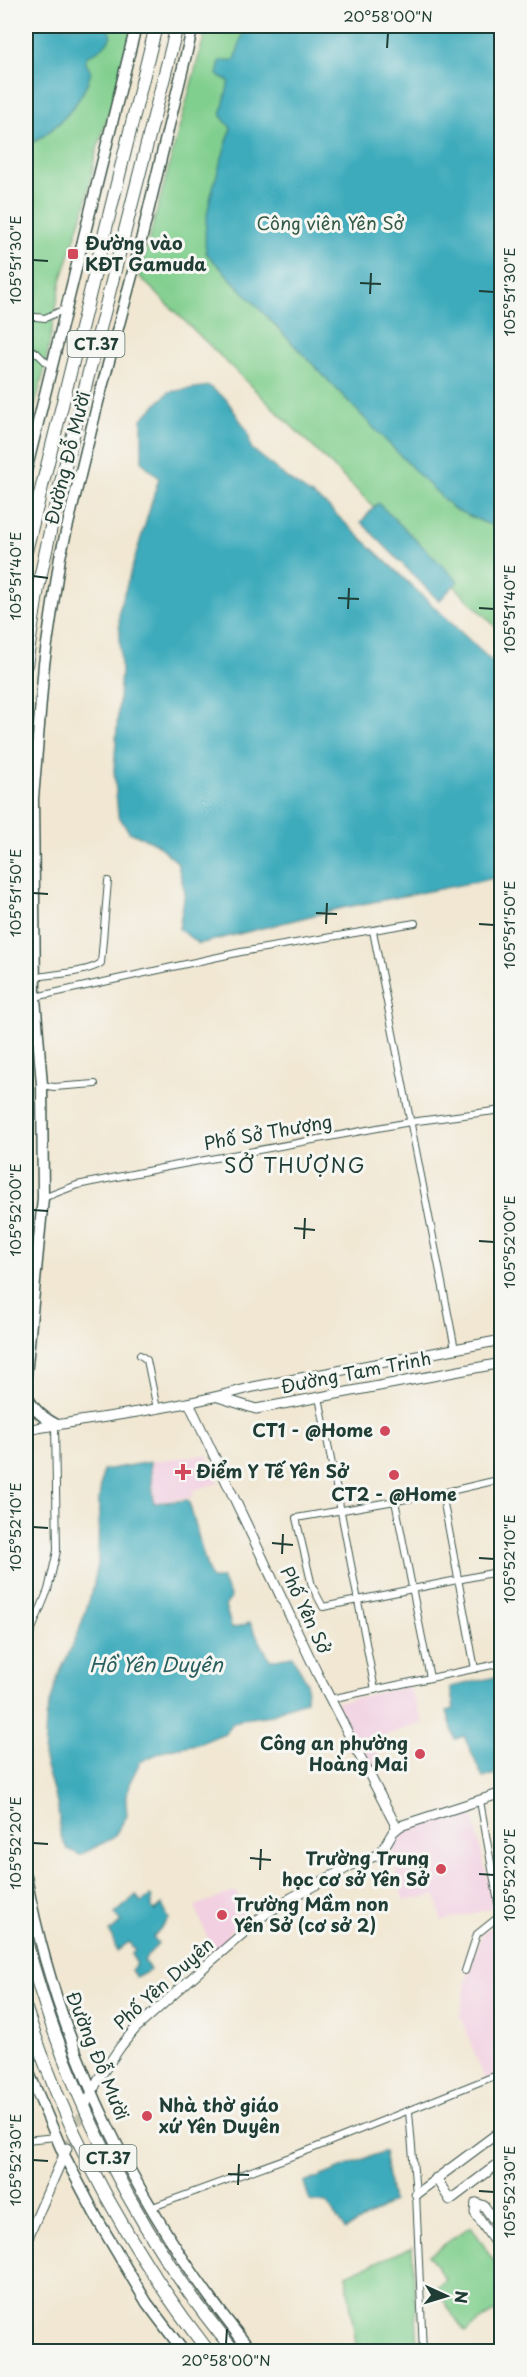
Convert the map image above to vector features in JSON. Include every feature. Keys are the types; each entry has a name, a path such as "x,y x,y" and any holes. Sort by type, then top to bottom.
{"highway":[{"name":"CT.37","path":"26,551 156,26"},
{"name":"CT.37","path":"26,664 38,588 58,494 177,26"},
{"path":"26,1277 31,1310"},
{"name":"CT.37","path":"26,1941 52,2024 93,2130 126,2193 160,2249 236,2352"},
{"name":"CT.37","path":"26,2009 51,2080 77,2139 121,2226 176,2309 209,2352"}],"main road":[{"path":"26,471 136,26"},
{"name":"Đường Đỗ Mười","path":"26,1375 43,1198 42,1085 31,903 33,799 44,664 60,557 137,257 193,26"},
{"path":"26,1392 28,1401 43,1418 55,1424"},
{"name":"Đường Đỗ Mười","path":"26,1877 57,2005 112,2137 150,2208 197,2281 252,2352"},
{"path":"26,2066 56,2137 137,2288 184,2352"}],"street":[{"path":"26,315 45,318 65,309"},
{"path":"26,346 51,367"},
{"path":"36,977 69,972 101,963 108,881"},
{"path":"35,997 241,952 415,923"},
{"path":"373,931 455,1349"},
{"path":"42,1085 54,1087 95,1084"},
{"name":"Phố Sở Thượng","path":"43,1198 76,1185 147,1170 410,1122 501,1110"},
{"name":"Đường Tam Trinh","path":"28,1430 189,1403 253,1387 501,1340"},
{"path":"140,1355 147,1360 157,1409"},
{"name":"Đường Tam Trinh","path":"218,1397 256,1409 501,1362"},
{"path":"315,1376 375,1690"},
{"name":"Phố Yên Sở","path":"189,1403 330,1699 397,1828"},
{"path":"26,1644 48,1590 57,1551 55,1424"},
{"path":"501,1479 442,1493 296,1518 312,1586 321,1606 325,1608 501,1571"},
{"path":"442,1493 475,1669"},
{"path":"395,1501 430,1678"},
{"path":"330,1699 501,1663"},
{"path":"397,1828 480,1802 501,1793"},
{"path":"465,1971 477,1935 501,1914 480,1802"},
{"name":"Phố Yên Duyên","path":"86,2104 106,2067 135,2030 264,1915 354,1864 380,1854 397,1828"},
{"path":"150,2208 409,2112 501,2073"},
{"path":"409,2112 416,2194 423,2352"},
{"path":"416,2194 501,2130"},
{"path":"26,2140 56,2137"},
{"path":"26,2265 27,2232 65,2152"},
{"path":"436,2178 450,2200 501,2162"},
{"path":"466,2189 476,2203 484,2206 501,2231"},
{"path":"476,2203 475,2213 501,2253"}],"shaded area":[{"name":"Điểm Y Tế Yên Sở","path":"207,1455 219,1483 193,1490 193,1497 155,1502 151,1461"},
{"path":"409,1686 423,1723 371,1740 386,1770 373,1777 336,1702"},
{"name":"Trường Trung học cơ sở Yên Sở","path":"472,1811 494,1908 442,1921 436,1895 403,1901 391,1844 406,1827"},
{"name":"Trường Mầm non Yên Sở (cơ sở 2)","path":"236,1891 249,1924 241,1933 238,1928 228,1932 232,1942 215,1956 195,1906"},
{"path":"501,1923 501,2073 485,2080 460,2016 468,1974 483,1932"}],"green space":[{"path":"26,26 133,26 116,91 96,153 85,207 61,281 44,372 26,439"},
{"name":"Công viên Yên Sở","path":"207,26 501,26 501,632 139,276"},
{"path":"471,2226 501,2272 501,2307 465,2332 435,2288 446,2280 429,2255"},
{"path":"412,2247 418,2348 357,2351 346,2275"}],"water":[{"path":"26,26 107,26 111,36 103,47 86,57 86,63 91,72 82,95 75,105 57,125 26,146"},
{"name":"Công viên Yên Sở","path":"267,26 501,26 501,527 485,523 454,509 206,253 206,221 209,206 231,128 221,116 229,81 217,75 220,61 235,60 244,29"},
{"path":"209,386 226,399 248,432 251,448 288,479 325,504 501,670 501,877 342,908 199,944 179,929 185,892 177,862 155,843 129,832 118,815 114,770 121,671 119,611 159,478 142,462 142,419 169,392"},
{"path":"378,503 458,581 439,601 361,522"},
{"name":"Hồ Yên Duyên","path":"150,1462 154,1503 188,1500 211,1579 222,1579 231,1598 225,1606 232,1628 250,1623 270,1660 292,1656 307,1682 306,1701 284,1708 272,1715 242,1719 232,1724 225,1733 198,1744 168,1749 140,1762 129,1784 126,1801 127,1816 113,1838 80,1855 67,1849 60,1834 58,1807 44,1760 46,1718 58,1676 79,1631 92,1592 98,1565 99,1499 103,1470"},
{"path":"501,1676 501,1772 483,1778 464,1736 455,1739 447,1711 454,1709 450,1687"},
{"path":"136,1895 141,1902 150,1896 152,1909 155,1911 162,1905 169,1919 153,1937 158,1943 144,1960 150,1970 136,1978 131,1970 137,1964 131,1954 135,1950 129,1942 117,1951 110,1932 121,1922 115,1914"},
{"path":"384,2151 392,2202 345,2230 327,2203 310,2201 304,2183"}],"tunnel":[{"path":"67,2148 86,2104"}],"place":[{"name":"Đường vào KĐT Gamuda","path":"73,254"},
{"name":"CT1 - @Home","path":"385,1431"},
{"name":"Điểm Y Tế Yên Sở","path":"183,1472"},
{"name":"CT2 - @Home","path":"394,1475"},
{"name":"Công an phường Hoàng Mai","path":"420,1754"},
{"name":"Trường Trung học cơ sở Yên Sở","path":"441,1869"},
{"name":"Trường Mầm non Yên Sở (cơ sở 2)","path":"222,1915"},
{"name":"Nhà thờ giáo xứ Yên Duyên","path":"147,2116"}],"district":[{"name":"SỞ THƯỢNG","path":"295,1166"}]}
